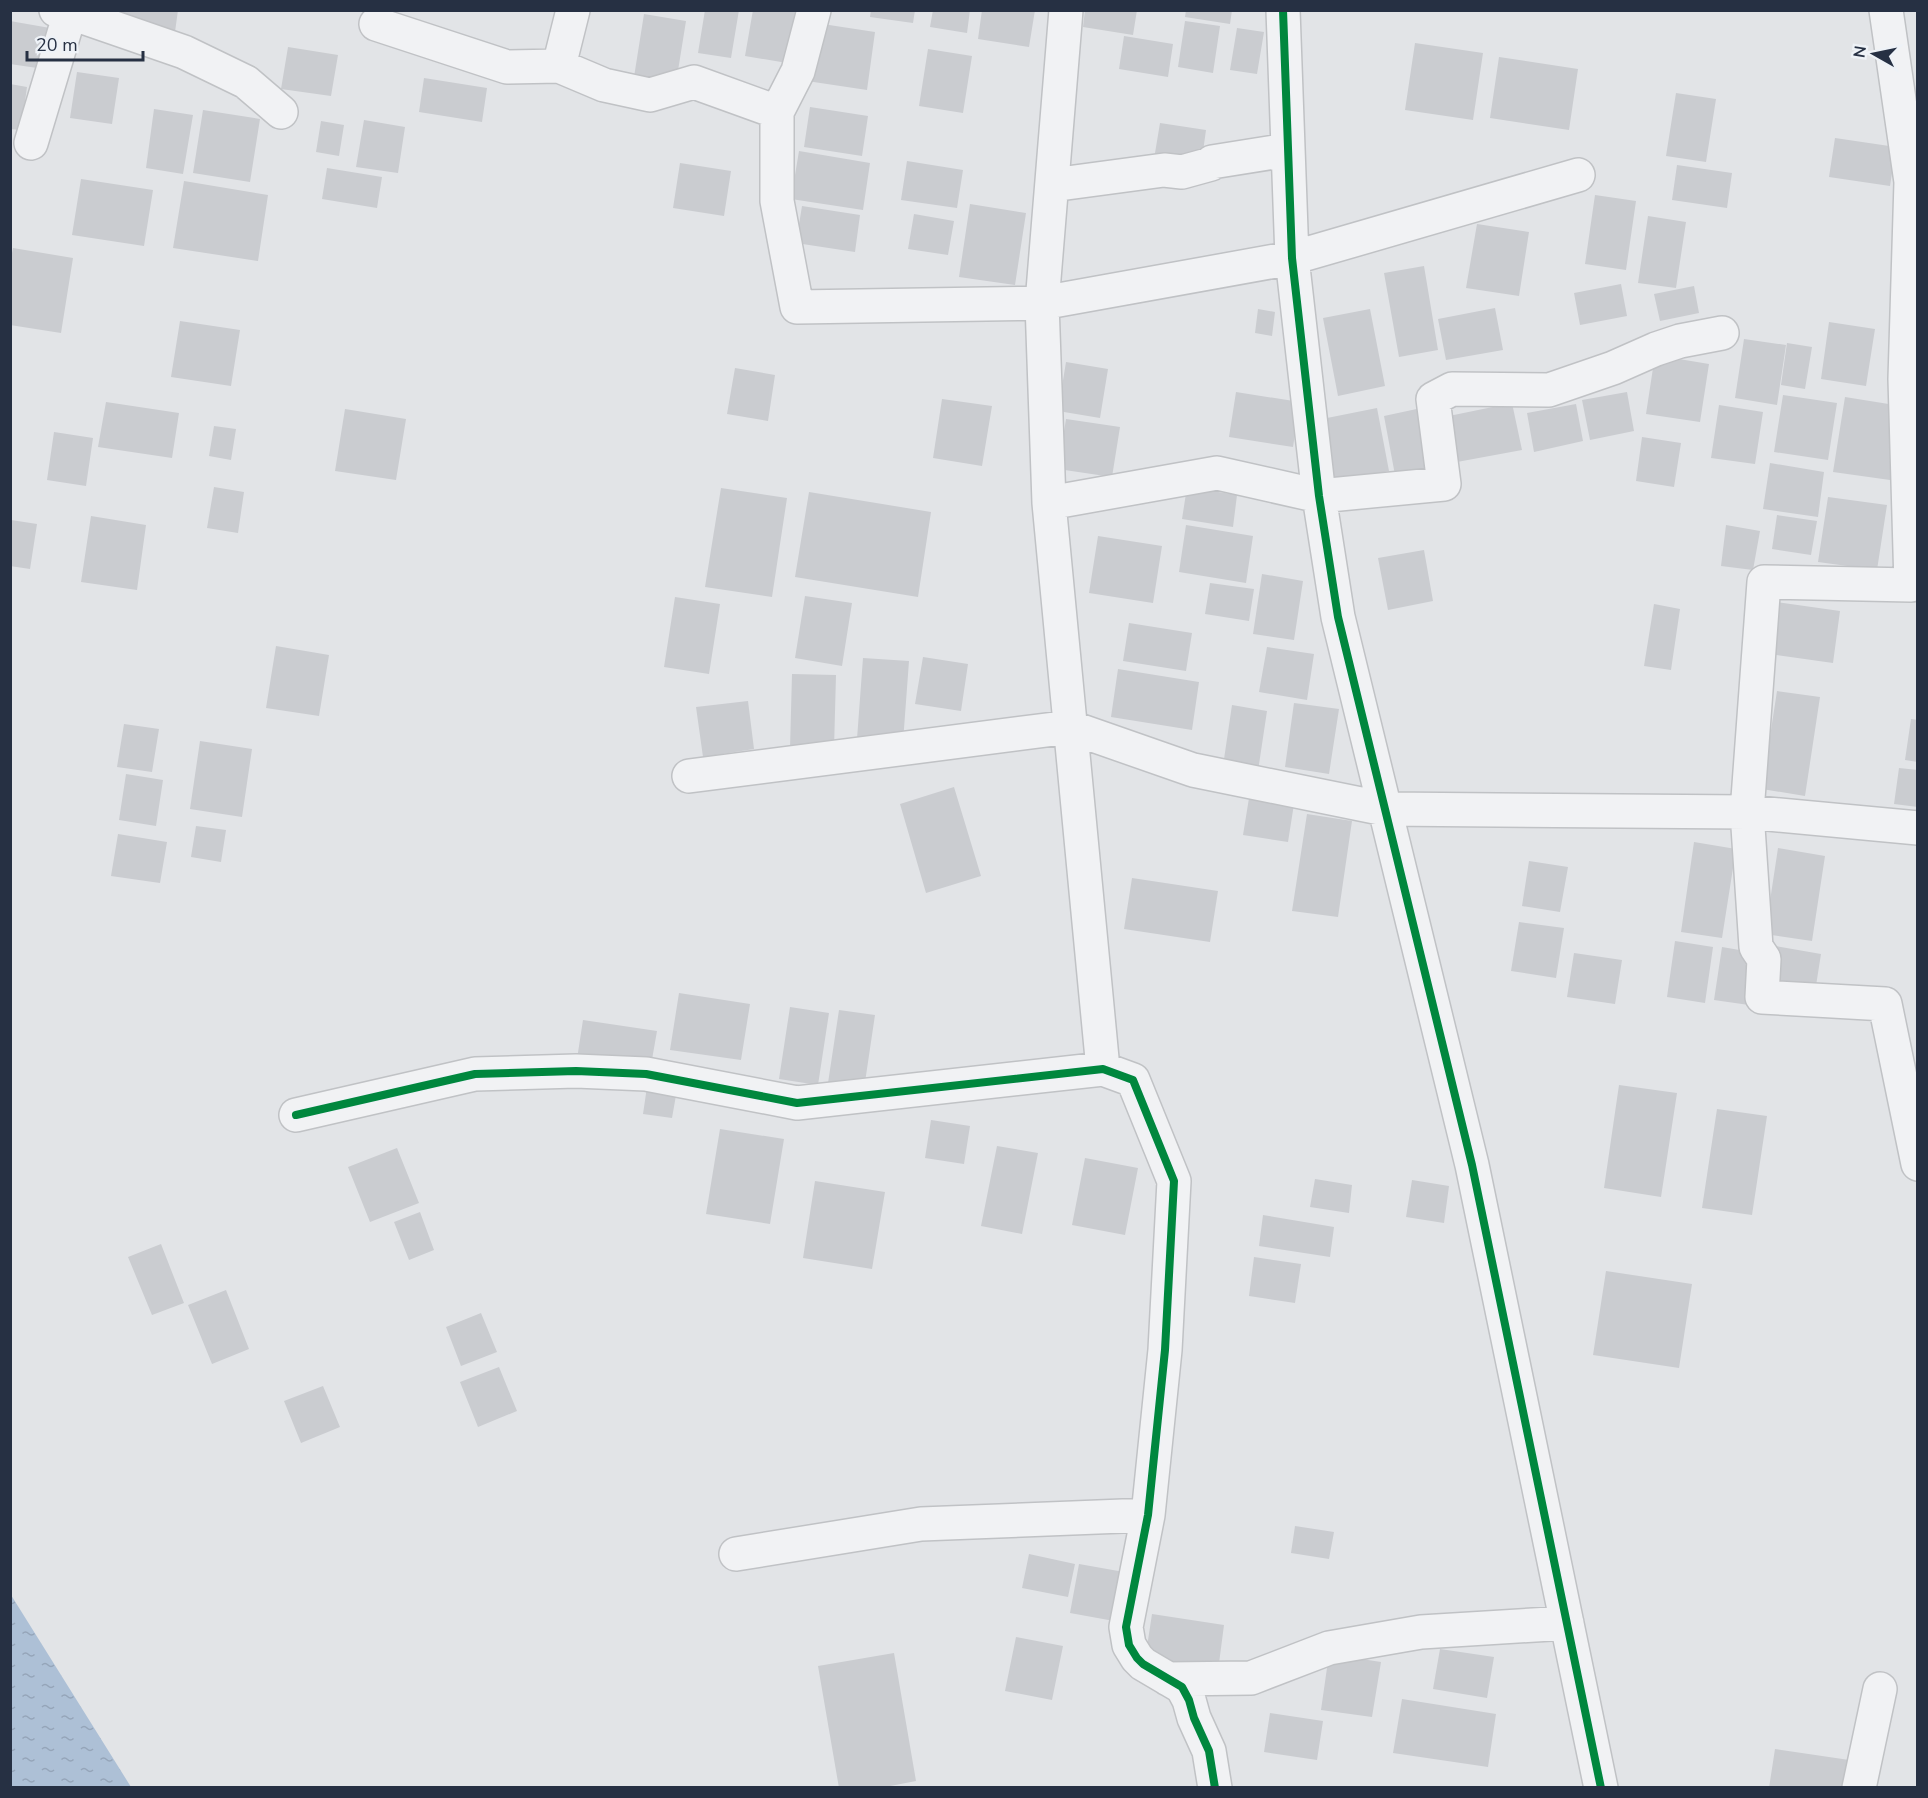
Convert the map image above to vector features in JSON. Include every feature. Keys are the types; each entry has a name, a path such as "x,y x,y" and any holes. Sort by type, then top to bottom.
{"street":[{"path":"559,66 573,10"},
{"path":"814,10 798,71 777,112 777,201 797,307 1042,303 1292,258 1578,175"},
{"path":"1066,10 1042,303 1049,503 1103,1069"},
{"path":"1283,10 1292,258 1319,496 1338,617 1472,1165 1601,1788"},
{"path":"1886,10 1911,182 1905,379 1914,585 1764,582 1747,812 1756,947 1764,959 1762,997 1885,1004 1917,1164"},
{"path":"31,143 66,11 184,52 246,82 281,112"},
{"path":"376,24 507,67 559,66 604,85 650,95 694,82 777,112"},
{"path":"1052,185 1164,170 1182,172 1212,162 1287,150"},
{"path":"1049,503 1217,473 1319,496 1444,484 1433,399 1452,389 1549,390 1613,368 1680,341 1722,333"},
{"path":"689,776 1070,728 1193,770 1385,809 1747,812 1917,828"},
{"path":"296,1115 475,1074 576,1071 646,1074 797,1102 1103,1069 1133,1080 1174,1181 1165,1350 1148,1515 1126,1627 1129,1645 1137,1658 1182,1687 1209,1751 1215,1788"},
{"path":"736,1554 921,1524 1148,1515"},
{"path":"1168,1679 1251,1678 1329,1648 1421,1632 1567,1623"},
{"path":"1859,1788 1881,1689"}],"water":[{"path":"11,1595 131,1787 11,1787"}],"building":[{"path":"114,10 178,10 175,32"},
{"path":"705,10 739,10 731,58 698,53"},
{"path":"753,10 801,12 793,64 745,56"},
{"path":"871,10 915,10 913,23 870,17"},
{"path":"933,10 970,10 967,33 930,27"},
{"path":"982,10 1035,10 1029,47 978,39"},
{"path":"1085,10 1137,10 1133,35 1083,27"},
{"path":"1186,10 1232,10 1230,24 1185,17"},
{"path":"644,14 686,21 676,83 634,77"},
{"path":"10,21 50,28 44,69 10,64"},
{"path":"1185,21 1220,26 1213,73 1178,67"},
{"path":"816,23 875,32 867,90 807,81"},
{"path":"1237,28 1264,32 1257,74 1230,70"},
{"path":"1124,36 1173,44 1168,77 1119,69"},
{"path":"1415,43 1483,53 1473,120 1405,110"},
{"path":"288,47 338,55 331,96 281,89"},
{"path":"928,49 972,56 963,113 919,106"},
{"path":"1499,57 1578,69 1569,130 1490,118"},
{"path":"77,72 119,78 112,124 70,118"},
{"path":"424,78 487,88 482,122 419,112"},
{"path":"10,84 27,87 21,130 10,129"},
{"path":"1676,93 1716,99 1706,162 1666,156"},
{"path":"810,107 868,116 862,156 804,147"},
{"path":"154,109 193,115 183,174 146,168"},
{"path":"203,110 260,119 250,182 193,173"},
{"path":"364,120 405,127 398,173 356,167"},
{"path":"321,121 344,125 339,156 316,152"},
{"path":"1160,123 1206,130 1201,166 1154,159"},
{"path":"1835,138 1896,147 1890,186 1829,177"},
{"path":"799,151 870,163 863,210 791,199"},
{"path":"907,161 963,170 957,208 901,200"},
{"path":"680,163 731,171 724,216 673,208"},
{"path":"1677,165 1732,173 1727,208 1672,200"},
{"path":"327,168 382,177 377,208 322,199"},
{"path":"81,179 153,190 144,246 72,235"},
{"path":"184,181 268,195 258,261 173,248"},
{"path":"1595,195 1636,201 1626,270 1585,264"},
{"path":"970,204 1026,213 1015,285 959,277"},
{"path":"802,206 860,215 855,252 796,243"},
{"path":"914,214 954,221 948,255 908,249"},
{"path":"1648,216 1686,222 1676,288 1638,283"},
{"path":"1477,224 1529,232 1519,296 1466,288"},
{"path":"13,248 73,258 61,333 10,325 10,263"},
{"path":"1424,266 1438,350 1399,357 1384,273"},
{"path":"1621,284 1627,316 1580,325 1574,293"},
{"path":"1694,286 1699,313 1660,321 1654,294"},
{"path":"1495,308 1503,350 1446,360 1438,319"},
{"path":"1258,309 1275,312 1272,336 1255,333"},
{"path":"1370,309 1385,386 1338,396 1323,318"},
{"path":"180,321 240,330 231,386 171,377"},
{"path":"1829,322 1875,329 1866,386 1821,379"},
{"path":"1744,339 1786,345 1777,405 1735,398"},
{"path":"1787,343 1812,347 1805,389 1781,385"},
{"path":"1655,355 1709,364 1700,422 1646,414"},
{"path":"1066,362 1108,369 1100,418 1058,411"},
{"path":"735,368 775,375 768,421 727,414"},
{"path":"1236,392 1300,402 1293,447 1229,437"},
{"path":"1627,392 1634,431 1590,440 1582,400"},
{"path":"1783,395 1837,403 1828,460 1774,452"},
{"path":"1845,397 1901,406 1890,480 1833,472"},
{"path":"942,399 992,406 982,466 933,458"},
{"path":"106,402 179,413 172,458 98,447"},
{"path":"1512,403 1522,450 1457,462 1449,416"},
{"path":"1576,404 1583,441 1534,452 1527,413"},
{"path":"1719,405 1763,412 1755,464 1711,458"},
{"path":"1426,407 1438,466 1395,475 1384,416"},
{"path":"1377,408 1389,471 1330,483 1317,420"},
{"path":"345,409 406,419 396,480 335,471"},
{"path":"1066,419 1120,427 1112,477 1058,469"},
{"path":"214,426 236,429 231,460 209,456"},
{"path":"54,432 93,438 86,486 47,480"},
{"path":"1642,437 1681,443 1674,487 1636,481"},
{"path":"1770,463 1824,472 1818,517 1763,509"},
{"path":"214,487 244,492 238,533 207,528"},
{"path":"1187,487 1237,495 1233,527 1182,519"},
{"path":"721,488 787,498 772,597 705,587"},
{"path":"809,492 931,512 918,597 795,577"},
{"path":"1828,497 1887,505 1877,570 1818,562"},
{"path":"1777,515 1817,521 1811,555 1772,549"},
{"path":"91,516 146,525 137,590 81,582"},
{"path":"11,520 37,524 30,569 10,566"},
{"path":"1186,525 1253,536 1246,583 1179,572"},
{"path":"1726,525 1760,531 1753,570 1721,566"},
{"path":"1098,536 1162,546 1153,603 1089,593"},
{"path":"1424,550 1433,601 1388,610 1378,558"},
{"path":"1262,574 1303,581 1294,640 1253,634"},
{"path":"1210,583 1254,589 1249,621 1205,614"},
{"path":"805,596 852,603 842,666 795,658"},
{"path":"675,597 720,604 709,674 664,667"},
{"path":"1777,602 1840,611 1833,663 1769,654"},
{"path":"1654,604 1680,609 1671,670 1644,666"},
{"path":"1129,623 1192,633 1186,671 1123,661"},
{"path":"276,646 329,655 319,716 266,708"},
{"path":"1267,647 1314,654 1307,700 1259,692"},
{"path":"923,657 968,664 961,711 915,704"},
{"path":"863,658 909,661 903,742 857,739"},
{"path":"1118,669 1199,682 1192,730 1111,717"},
{"path":"792,674 836,675 834,749 790,749"},
{"path":"1777,691 1820,697 1805,796 1762,789"},
{"path":"748,701 754,749 703,757 696,707"},
{"path":"1294,703 1339,709 1329,774 1285,767"},
{"path":"1232,705 1267,711 1258,771 1223,766"},
{"path":"1911,719 1918,720 1918,762 1905,760"},
{"path":"124,724 159,729 152,772 117,767"},
{"path":"200,741 252,749 242,817 190,809"},
{"path":"1899,768 1918,770 1918,807 1894,804"},
{"path":"126,774 163,780 156,826 119,820"},
{"path":"954,787 981,876 926,893 900,804"},
{"path":"1249,798 1294,804 1288,842 1243,835"},
{"path":"1307,814 1352,821 1338,917 1292,911"},
{"path":"196,826 226,830 221,862 191,857"},
{"path":"118,834 167,842 160,883 111,876"},
{"path":"1694,842 1736,849 1722,938 1681,932"},
{"path":"1778,848 1825,856 1812,941 1765,934"},
{"path":"1529,861 1568,867 1560,912 1522,906"},
{"path":"1132,878 1218,891 1210,942 1124,929"},
{"path":"1519,922 1564,928 1556,978 1511,971"},
{"path":"1675,941 1713,947 1705,1003 1667,997"},
{"path":"1775,946 1821,954 1815,992 1769,985"},
{"path":"1722,947 1757,953 1749,1005 1714,1000"},
{"path":"1574,953 1622,960 1615,1004 1567,997"},
{"path":"679,993 750,1004 741,1060 670,1050"},
{"path":"790,1007 829,1013 818,1085 779,1079"},
{"path":"839,1010 875,1015 864,1089 828,1083"},
{"path":"583,1020 657,1031 650,1071 577,1059"},
{"path":"648,1080 678,1084 672,1118 643,1114"},
{"path":"1619,1085 1677,1093 1661,1197 1604,1188"},
{"path":"1717,1109 1767,1116 1752,1215 1702,1208"},
{"path":"931,1120 970,1126 964,1164 925,1158"},
{"path":"720,1129 784,1139 770,1224 706,1214"},
{"path":"997,1146 1038,1153 1022,1234 981,1226"},
{"path":"397,1148 419,1203 370,1222 348,1167"},
{"path":"1085,1158 1138,1168 1125,1235 1072,1225"},
{"path":"1315,1179 1352,1185 1349,1213 1310,1207"},
{"path":"1412,1180 1449,1186 1444,1223 1406,1217"},
{"path":"815,1181 885,1192 872,1269 803,1258"},
{"path":"420,1212 434,1250 409,1260 394,1222"},
{"path":"1263,1215 1334,1227 1330,1257 1259,1246"},
{"path":"161,1244 184,1303 152,1315 128,1257"},
{"path":"1254,1257 1301,1264 1295,1303 1249,1296"},
{"path":"1606,1271 1692,1284 1679,1368 1593,1355"},
{"path":"226,1290 249,1349 212,1364 188,1305"},
{"path":"481,1313 497,1352 461,1366 446,1327"},
{"path":"499,1367 517,1411 478,1427 460,1382"},
{"path":"323,1386 340,1427 301,1443 284,1401"},
{"path":"1295,1526 1334,1532 1329,1559 1291,1553"},
{"path":"1029,1554 1075,1564 1068,1597 1022,1588"},
{"path":"1079,1564 1124,1572 1114,1621 1070,1613"},
{"path":"1152,1614 1224,1625 1218,1671 1145,1660"},
{"path":"1016,1637 1063,1646 1052,1700 1005,1691"},
{"path":"1440,1649 1494,1657 1487,1698 1433,1689"},
{"path":"894,1653 916,1781 880,1788 839,1788 818,1666"},
{"path":"1329,1654 1381,1662 1372,1717 1321,1710"},
{"path":"1402,1699 1496,1714 1488,1767 1393,1753"},
{"path":"1270,1713 1323,1721 1317,1760 1264,1752"},
{"path":"1775,1749 1856,1761 1852,1788 1769,1788"}],"cycle path":[{"path":"1283,10 1292,258 1319,496 1338,617 1472,1165 1601,1788"},
{"path":"296,1115 475,1074 576,1071 646,1074 797,1103 1103,1069 1133,1080 1174,1181 1165,1350 1148,1515 1126,1627 1129,1645 1137,1658 1182,1687 1209,1751 1215,1788"}]}
